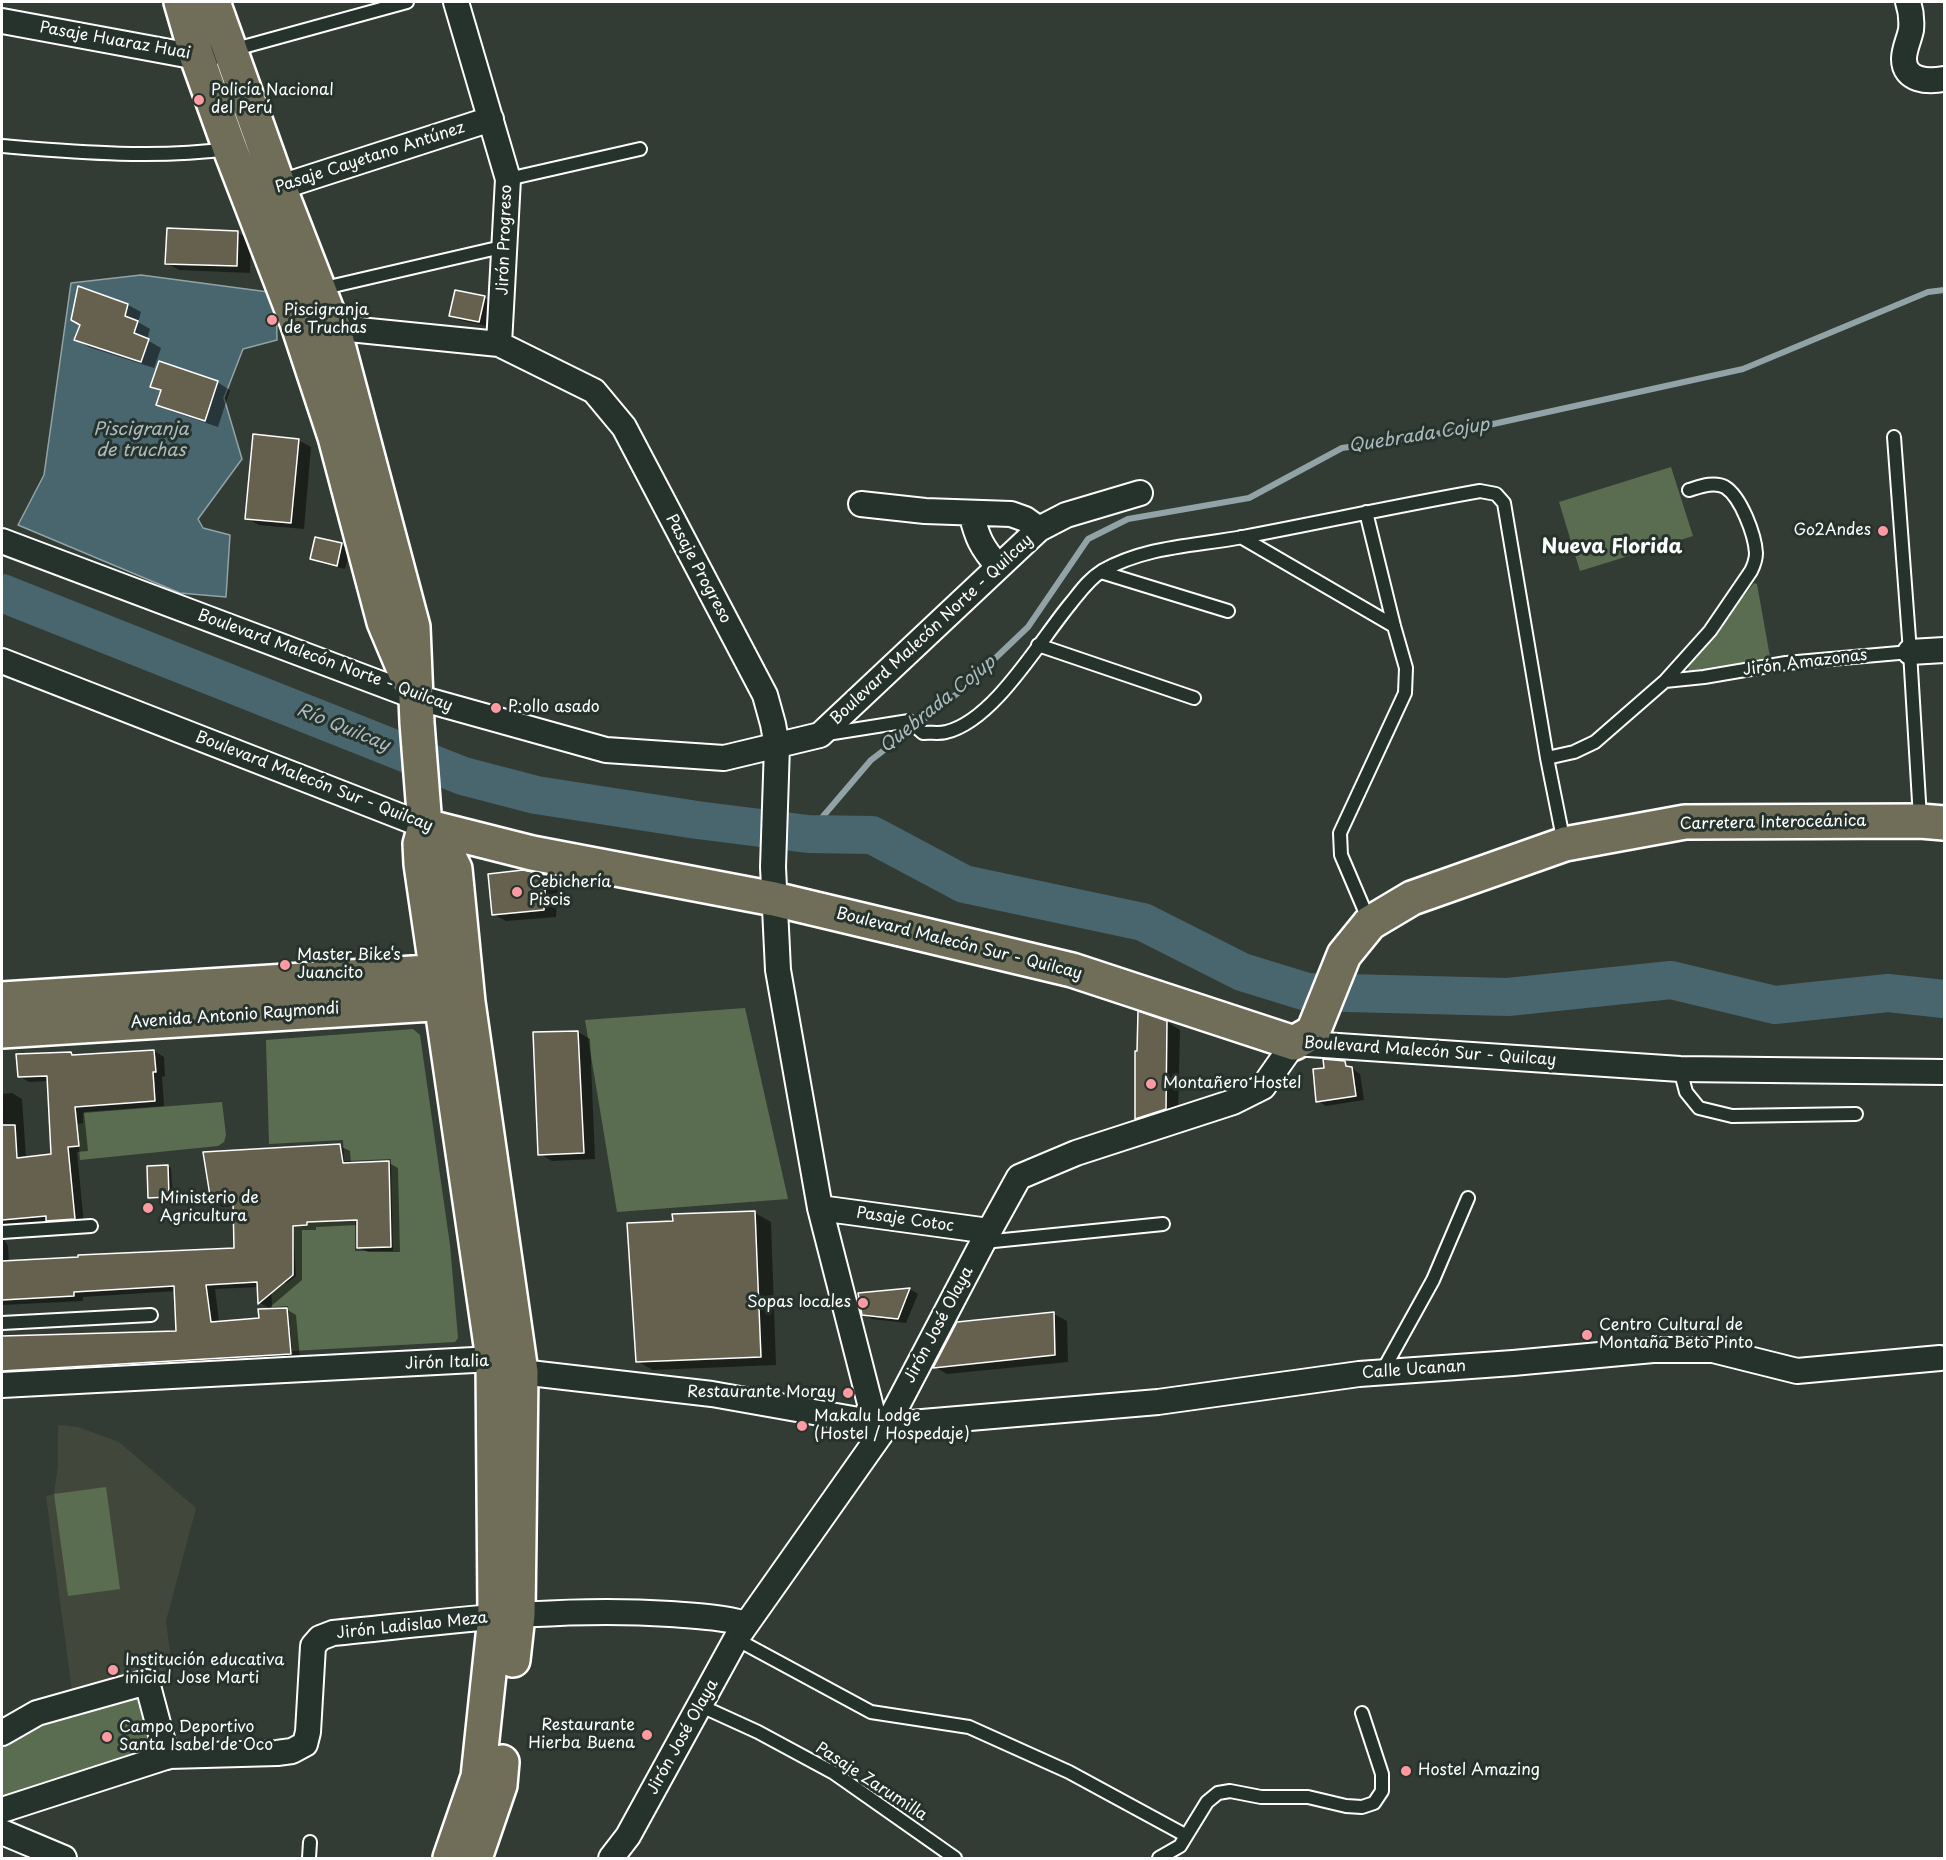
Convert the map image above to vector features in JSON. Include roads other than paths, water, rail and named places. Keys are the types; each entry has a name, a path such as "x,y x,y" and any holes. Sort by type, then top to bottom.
{"main road":[{"path":"181,2 197,57 230,149 264,192 318,289 333,326 413,627 416,710 425,814 455,869 453,987 507,1366 507,1616 500,1785 466,1850"},
{"path":"213,2 229,51 298,325 335,437 384,622 416,710"},
{"name":"Boulevard Malecón Sur - Quilcay","path":"425,814 532,853 773,883 1303,1038"},
{"name":"Carretera Interoceánica","path":"1303,1038 1344,955 1370,922 1412,897 1564,843 1685,822 1932,822"},
{"name":"Avenida Antonio Raymondi","path":"2,999 453,987"},
{"name":"Avenida Antonio Raymondi","path":"2,1031 453,987"}],"street":[{"name":"Jirón Progreso","path":"456,2 508,179 499,344"},
{"path":"1908,2 1912,18 1904,59 1907,71 1916,79 1930,81 1944,79"},
{"name":"Pasaje Huaraz Huai","path":"2,21 197,57 229,51"},
{"name":"Pasaje Cayetano Antúnez","path":"264,192 491,119"},
{"path":"298,325 333,326 499,344"},
{"name":"Pasaje Progreso","path":"499,344 594,391 624,427 765,695 776,760 773,883"},
{"name":"Boulevard Malecón Norte - Quilcay","path":"2,541 416,710 606,750 776,760 820,735 1039,529 1066,515 1140,494"},
{"path":"861,504 1011,514 1025,519 1039,529"},
{"path":"971,513 978,540 998,566"},
{"name":"Jirón Amazonas","path":"1910,652 1944,650"},
{"name":"Boulevard Malecón Sur - Quilcay","path":"2,661 425,814"},
{"path":"773,883 777,970 820,1208 881,1424"},
{"name":"Boulevard Malecón Sur - Quilcay","path":"1303,1038 1680,1069 1944,1072"},
{"name":"Jirón José Olaya","path":"611,1858 628,1836 741,1631 881,1424 1019,1177 1076,1153 1233,1102 1263,1087 1303,1038"},
{"name":"Pasaje Cotoc","path":"820,1208 986,1236"},
{"name":"Calle Ucanan","path":"881,1424 1158,1402 1382,1372 1653,1350 1713,1350 1797,1371 1941,1358"},
{"name":"Jirón Italia","path":"2,1385 507,1366 712,1394 881,1424"},
{"name":"Jirón Ladislao Meza","path":"2,1810 167,1757 292,1751 305,1744 308,1732 313,1646 320,1638 333,1633 507,1616 628,1611 725,1618 741,1631"},
{"path":"2,1733 37,1713 147,1682 167,1757"},
{"path":"2,1832 64,1858"}],"lane":[{"path":"229,51 407,2"},
{"path":"2,146 60,151 162,153 230,149"},
{"path":"508,179 640,149"},
{"path":"318,289 506,246"},
{"path":"1894,436 1910,652 1932,822"},
{"path":"1547,758 1574,752 1595,742 1665,681 1710,631 1738,592 1755,563 1756,552 1746,517 1734,495 1724,486 1707,485 1689,490"},
{"path":"820,735 909,721 923,733 945,732 966,724 1004,692 1090,580 1131,557 1159,549 1241,537 1480,491 1496,494 1504,503 1547,758 1564,843"},
{"path":"1366,512 1406,668 1405,693 1340,833 1341,855 1370,922"},
{"path":"1241,537 1394,626"},
{"path":"1101,572 1228,610"},
{"path":"1038,645 1194,698"},
{"name":"Jirón Amazonas","path":"1665,681 1786,663 1910,652"},
{"path":"1680,1069 1686,1092 1699,1108 1732,1116 1856,1114"},
{"path":"1382,1372 1433,1280 1468,1198"},
{"path":"986,1236 1163,1224"},
{"path":"2,1232 91,1226"},
{"path":"2,1323 151,1315"},
{"path":"741,1631 871,1712 969,1727 1068,1772 1185,1835"},
{"name":"Pasaje Zarumilla","path":"701,1706 758,1732 834,1773 955,1858"},
{"path":"1159,1858 1180,1845 1207,1802 1218,1793 1230,1791 1261,1797 1308,1797 1354,1807 1374,1803 1382,1791 1382,1774 1362,1713"},
{"path":"309,1858 310,1842"}],"water":[{"name":"Piscigranja de truchas","path":"141,275 276,293 277,340 243,349 224,398 242,459 198,519 203,528 230,535 226,597 180,593 18,525 44,475 71,283"}],"waterway":[{"name":"Quebrada Cojup","path":"808,834 871,760 963,689 1028,627 1088,539 1128,519 1249,498 1342,448 1475,428 1743,369 1928,292 1944,290"},
{"name":"Río Quilcay","path":"2,593 463,776 536,795 697,820 808,834 872,835 964,884 1143,922 1242,972 1307,992 1508,997 1671,980 1775,1005 1888,993 1944,999"}],"place":[{"name":"Policía Nacional del Perú","path":"199,100"},
{"name":"Piscigranja de Truchas","path":"272,320"},
{"name":"Go2Andes","path":"1883,531"},
{"name":"P:ollo asado","path":"496,708"},
{"name":"Cebichería Piscis","path":"517,892"},
{"name":"Master Bike‘s Juancito","path":"285,965"},
{"name":"Montañero Hostel","path":"1151,1084"},
{"name":"Ministerio de Agricultura","path":"148,1208"},
{"name":"Sopas locales","path":"863,1303"},
{"name":"Centro Cultural de Montaña Beto Pinto","path":"1587,1335"},
{"name":"Restaurante Moray","path":"848,1393"},
{"name":"Makalu Lodge (Hostel / Hospedaje)","path":"802,1426"},
{"name":"Institución educativa inicial Jose Marti","path":"113,1670"},
{"name":"Restaurante Hierba Buena","path":"647,1735"},
{"name":"Campo Deportivo Santa Isabel de Oco","path":"107,1737"},
{"name":"Hostel Amazing","path":"1406,1771"}],"district":[{"name":"Nueva Florida","path":"1612,547"}]}
